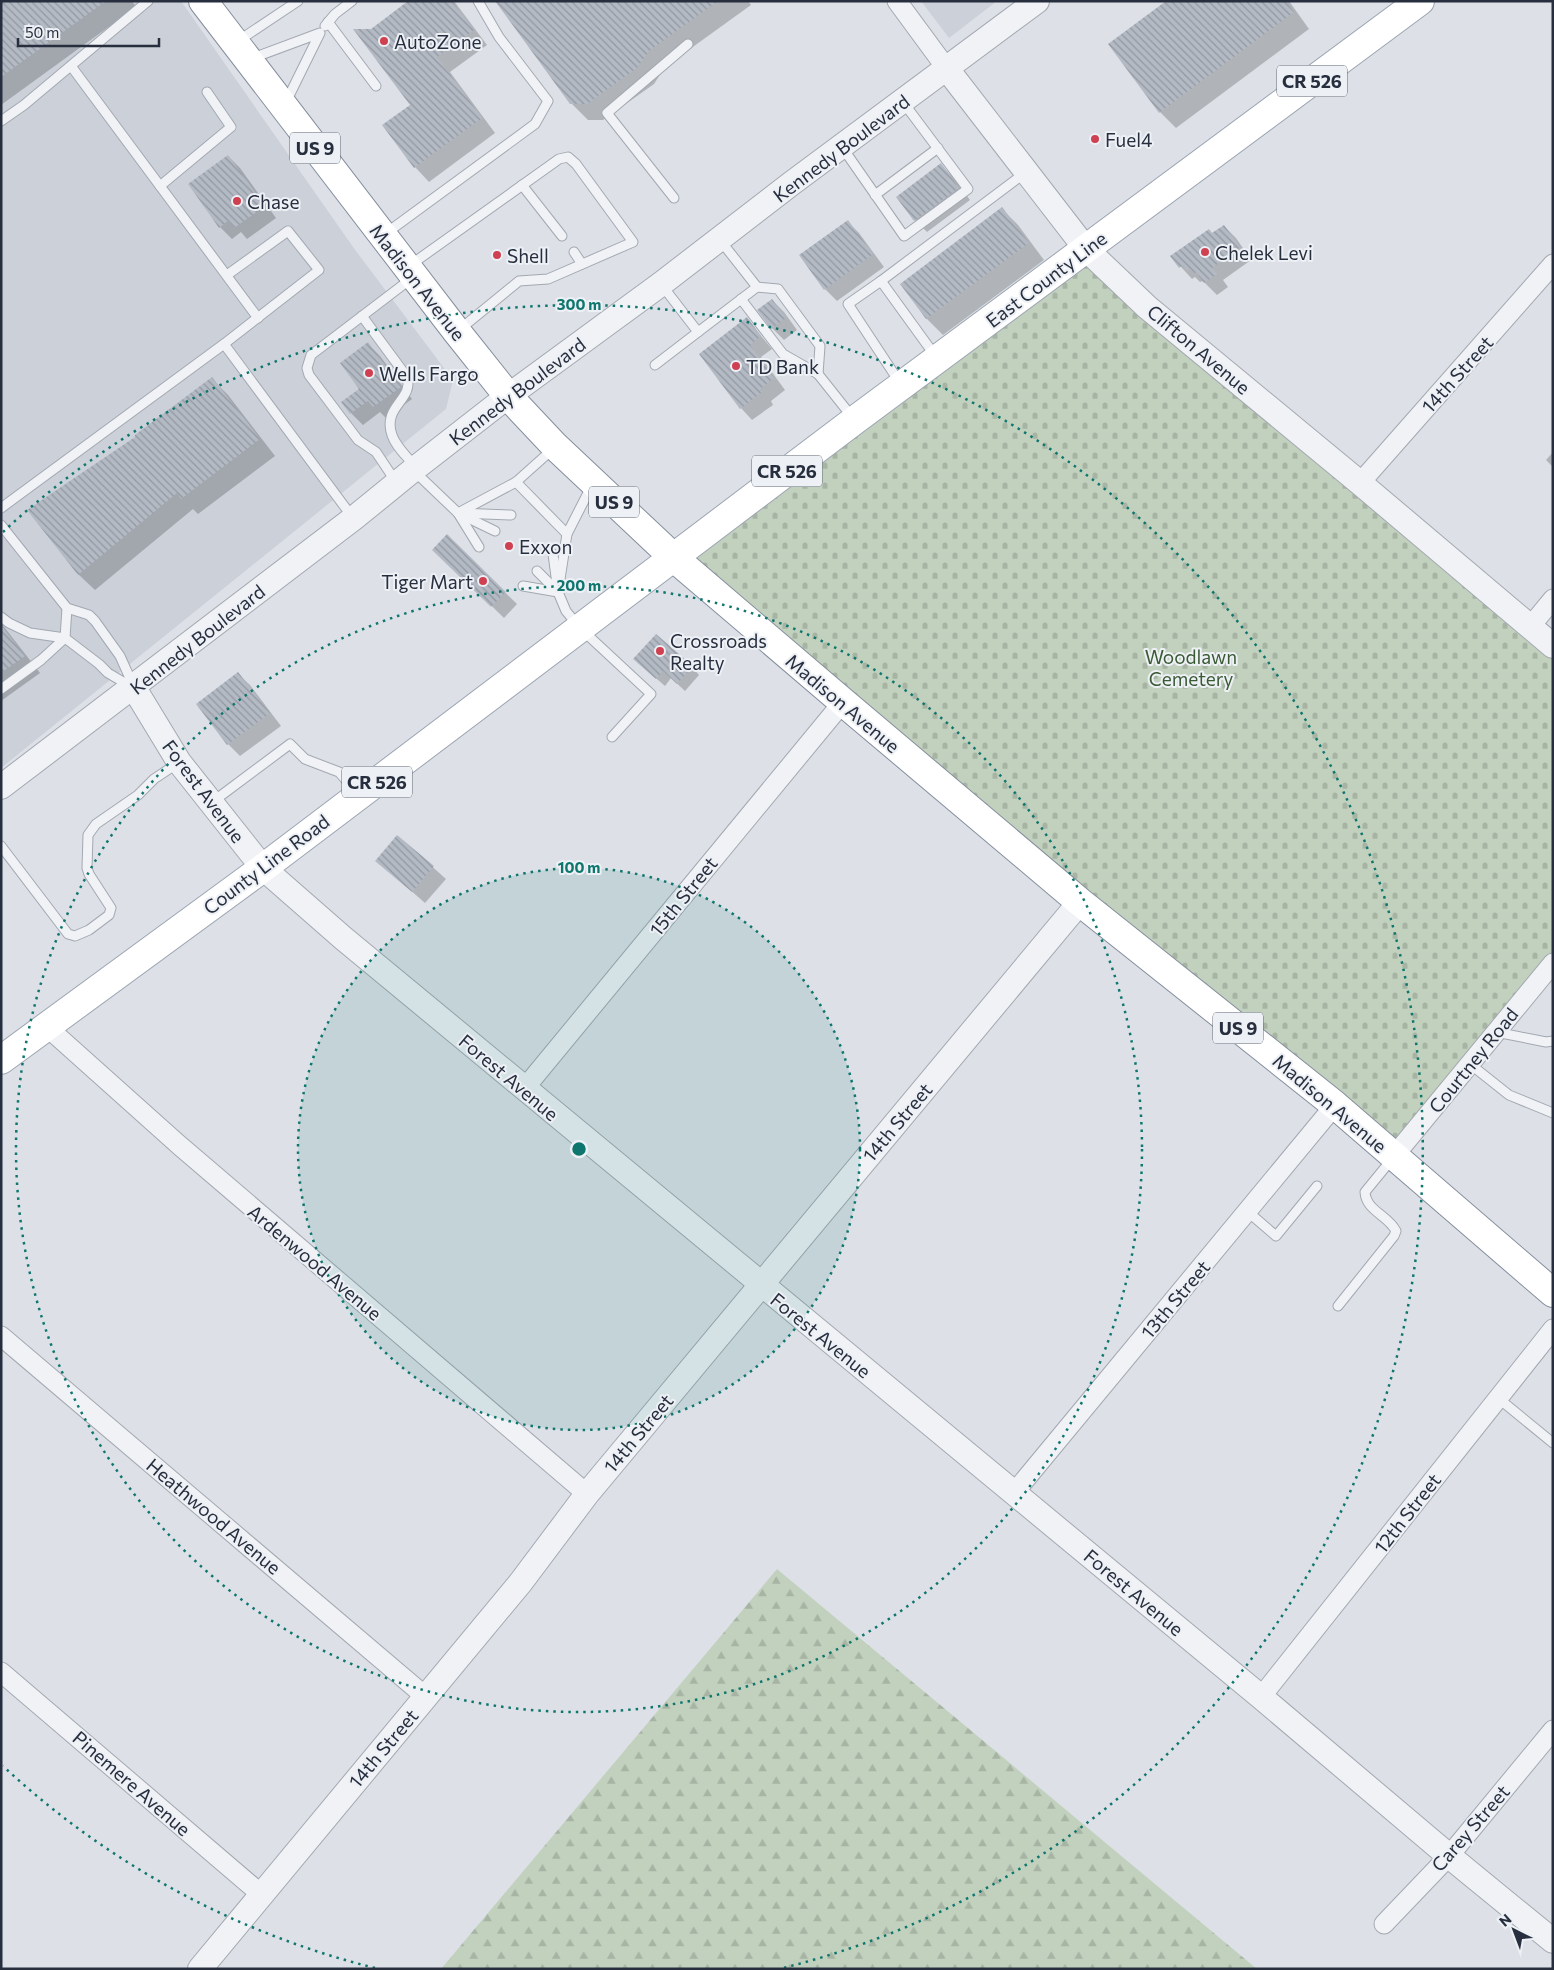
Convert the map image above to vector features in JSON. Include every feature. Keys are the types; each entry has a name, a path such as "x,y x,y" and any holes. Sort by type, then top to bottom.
{"main road":[{"name":"Madison Avenue","path":"203,1 456,332 508,396 555,446 673,557 842,702 1080,902 1335,1105 1553,1293"},
{"name":"East County Line","path":"673,557 1408,7"},
{"name":"County Line Road","path":"1,1060 263,868 673,557"}],"street":[{"name":"Clifton Avenue","path":"897,1 1086,249 1147,307 1553,646"},
{"name":"Kennedy Boulevard","path":"1,787 134,688 508,396 720,240 1037,1"},
{"name":"14th Street","path":"1360,483 1553,264"},
{"path":"1530,627 1553,599"},
{"name":"Forest Avenue","path":"134,688 179,762 263,868 343,938 524,1089 1261,1697 1449,1856 1550,1933"},
{"name":"15th Street","path":"524,1089 842,702"},
{"name":"14th Street","path":"200,1969 521,1582 587,1494 1080,902"},
{"name":"Courtney Road","path":"1394,1156 1553,963"},
{"name":"Ardenwood Avenue","path":"46,1026 178,1145 587,1494"},
{"name":"13th Street","path":"1014,1493 1335,1105"},
{"name":"12th Street","path":"1261,1697 1553,1329"},
{"name":"Heathwood Avenue","path":"1,1336 426,1697"},
{"name":"Pinemere Avenue","path":"1,1672 262,1895"},
{"name":"Carey Street","path":"1384,1924 1449,1856 1553,1730"}],"lane":[{"path":"241,51 298,1"},
{"path":"284,106 320,33 335,14 352,1"},
{"path":"383,236 535,124 548,101 499,37 478,1"},
{"path":"1,121 24,106 144,2"},
{"path":"328,22 376,86"},
{"path":"241,51 320,33"},
{"path":"674,198 607,113 688,44"},
{"path":"71,66 258,318"},
{"path":"160,186 231,127 207,92"},
{"path":"842,147 904,236 960,195 968,189 903,102"},
{"path":"875,195 938,148"},
{"path":"456,332 519,281 548,278 633,242 576,164 568,158 559,159 522,185 410,272 362,316 311,355 307,368 309,375 358,440 409,473 458,513 495,531"},
{"path":"902,385 848,304 1026,172"},
{"path":"522,185 562,236"},
{"path":"1,508 224,344 319,270 288,230 227,275"},
{"path":"720,240 758,287"},
{"path":"574,252 582,264"},
{"path":"881,281 938,359"},
{"path":"661,284 698,332"},
{"path":"655,365 758,287 778,289 820,346 818,374"},
{"path":"741,299 783,354 818,374 855,420"},
{"path":"362,316 407,377 408,391 392,412 391,427 392,436 409,473"},
{"path":"224,344 354,518"},
{"path":"458,513 516,482 555,446"},
{"path":"516,482 567,534"},
{"path":"558,592 567,534 593,482"},
{"path":"458,513 511,515"},
{"path":"458,513 480,547"},
{"path":"1,525 67,608 89,615 95,621 120,656 134,688"},
{"path":"553,554 558,592 566,611 580,628 651,694 612,737"},
{"path":"537,570 558,592"},
{"path":"523,586 558,592"},
{"path":"1,690 42,660 65,638 67,608"},
{"path":"1,617 30,633 65,638 99,664 108,674 134,688"},
{"path":"211,803 290,744 305,760 339,772 358,796"},
{"path":"1,846 68,934 75,936 89,930 109,915 111,908 87,868 88,835 96,824 138,795 154,779 179,762"},
{"path":"1496,1032 1546,1042 1553,1041"},
{"path":"1470,1064 1509,1095 1553,1113"},
{"path":"1338,1306 1396,1231 1365,1199 1365,1192 1394,1156"},
{"path":"1247,1211 1276,1236 1318,1186"},
{"path":"1498,1398 1553,1443"}],"shaded area":[{"path":"1,1 181,1 353,247 453,380 446,409 1,768"},
{"path":"921,1 997,1 949,38"}],"green space":[{"name":"Woodlawn Cemetery","path":"1086,249 1553,646 1553,963 1394,1156 673,557"},
{"path":"777,1569 1257,1969 441,1969"}],"building":[{"path":"1,1 106,1 1,77"},
{"path":"408,1 452,1 474,30 437,57 482,118 414,168 382,125 410,105 353,29 371,29"},
{"path":"495,1 718,1 649,51 637,68 587,104 570,104"},
{"path":"1166,1 1286,1 1294,12 1159,113 1108,44"},
{"path":"228,155 265,206 234,228 229,220 219,228 188,184"},
{"path":"941,163 959,188 914,221 896,197"},
{"path":"1002,207 1029,243 926,319 900,284"},
{"path":"848,220 873,254 824,290 799,255"},
{"name":"Chelek Levi","path":"1224,225 1240,247 1212,268 1217,274 1204,283 1196,272 1194,274 1191,269 1187,271 1183,265 1179,268 1170,256 1209,229 1212,233"},
{"path":"772,299 786,318 771,329 757,310"},
{"name":"TD Bank","path":"747,317 761,336 750,345 774,378 760,389 762,392 740,409 699,354"},
{"path":"368,342 401,387 373,407 368,401 350,414 341,402 359,389 340,363"},
{"path":"212,377 260,439 181,499 177,493 78,575 27,510 135,437 135,435"},
{"path":"447,534 506,592 491,607 432,550"},
{"path":"1,625 25,656 1,673"},
{"path":"656,634 693,666 677,684 663,671 656,679 633,659"},
{"path":"238,672 270,713 227,745 196,704"},
{"path":"397,835 434,866 412,892 375,861"}],"place":[{"name":"AutoZone","path":"384,41"},
{"name":"Fuel4","path":"1095,139"},
{"name":"Chase","path":"237,201"},
{"name":"Chelek Levi","path":"1205,252"},
{"name":"Shell","path":"497,255"},
{"name":"TD Bank","path":"736,366"},
{"name":"Wells Fargo","path":"369,373"},
{"name":"Exxon","path":"509,546"},
{"name":"Tiger Mart","path":"483,581"},
{"name":"Crossroads Realty","path":"660,651"}]}
